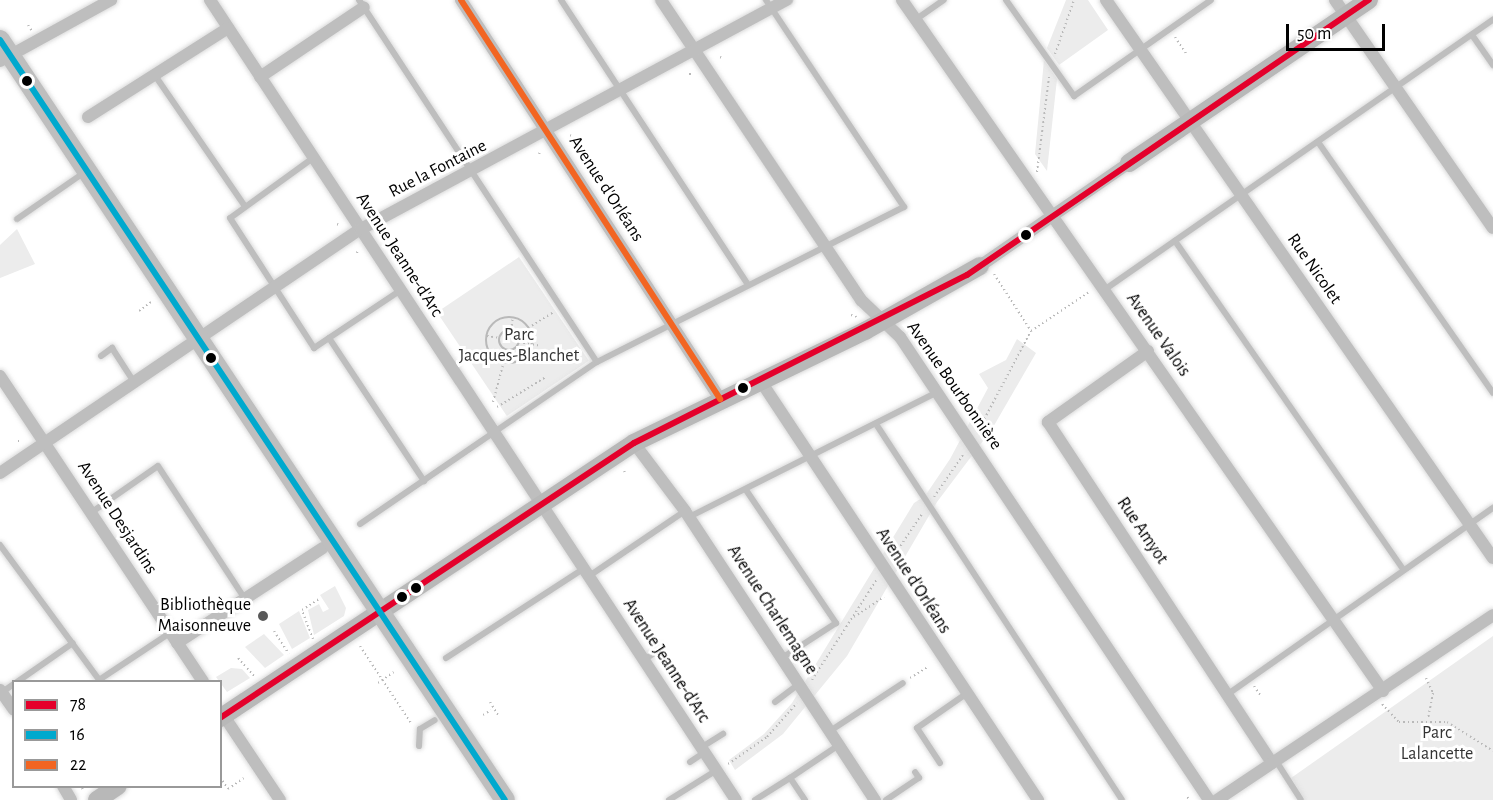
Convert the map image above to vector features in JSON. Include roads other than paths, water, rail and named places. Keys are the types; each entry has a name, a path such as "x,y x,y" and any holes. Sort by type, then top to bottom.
{"main road":[{"path":"1129,163 1369,0"},
{"path":"2,55 62,134 323,548 375,615 435,720 489,800"},
{"path":"2,55 79,176 195,343 375,615 505,800"},
{"path":"222,717 634,443 987,270"},
{"path":"87,793 109,788"}],"street":[{"path":"2,55 111,0"},
{"name":"Avenue Jeanne-d'Arc","path":"210,0 736,800"},
{"name":"Avenue d'Orléans","path":"461,0 720,399"},
{"name":"Avenue Bourbonnière","path":"660,0 861,300 884,320 938,391 1209,800"},
{"name":"Rue la Fontaine","path":"0,473 361,229 548,133 695,53 769,5 788,0"},
{"name":"Avenue Valois","path":"902,0 1383,691"},
{"name":"Rue Nicolet","path":"1106,0 1189,123 1493,558"},
{"path":"1335,0 1493,228"},
{"path":"260,76 362,4"},
{"path":"88,117 228,28"},
{"path":"987,270 1053,215 1129,163"},
{"name":"Rue Amyot","path":"1148,351 1048,422 1274,762"},
{"name":"Avenue Desjardins","path":"0,376 202,680"},
{"name":"Avenue d'Orléans","path":"760,380 1038,800"},
{"name":"Avenue Charlemagne","path":"634,443 687,514 782,658 804,684 830,731 875,800"},
{"path":"174,638 245,599 323,548"},
{"path":"1217,800 1383,691 1493,615"},
{"path":"0,692 12,707"},
{"path":"222,717 280,800"}],"lane":[{"path":"561,0 748,285"},
{"path":"915,20 944,0"},
{"path":"1006,0 1074,96 1211,0"},
{"path":"362,4 597,362"},
{"path":"360,524 495,434 597,362 674,325 748,285 827,251 904,207 769,5"},
{"path":"1104,291 1493,20"},
{"path":"1472,35 1493,65"},
{"path":"154,74 244,205"},
{"path":"1318,141 1493,393"},
{"path":"314,158 244,205 230,218 314,348 401,290"},
{"path":"17,219 79,176"},
{"path":"1175,241 1403,569"},
{"path":"329,338 424,481"},
{"path":"101,356 112,348 135,383"},
{"path":"446,658 586,572 687,514 746,490 812,458 938,391"},
{"path":"876,424 1122,800"},
{"path":"92,512 158,466 245,599"},
{"path":"746,490 836,623 782,658"},
{"path":"1228,693 1493,508"},
{"path":"0,545 99,680 174,638"},
{"path":"19,680 73,643"},
{"path":"644,660 661,648"},
{"path":"830,731 903,683"},
{"path":"775,702 804,684"},
{"path":"940,763 917,728 966,694"},
{"path":"419,746 420,729 435,720"},
{"path":"690,762 723,734"},
{"path":"755,800 839,745"},
{"path":"1274,762 1301,800"},
{"path":"669,800 717,770"},
{"path":"886,800 919,778 915,772"},
{"path":"790,778 805,800"}],"place":[{"name":"Bibliothèque Maisonneuve","path":"263,616"}],"park label":[{"name":"Parc Jacques-Blanchet","path":"519,346"},
{"name":"Parc Lalancette","path":"1437,744"}]}
